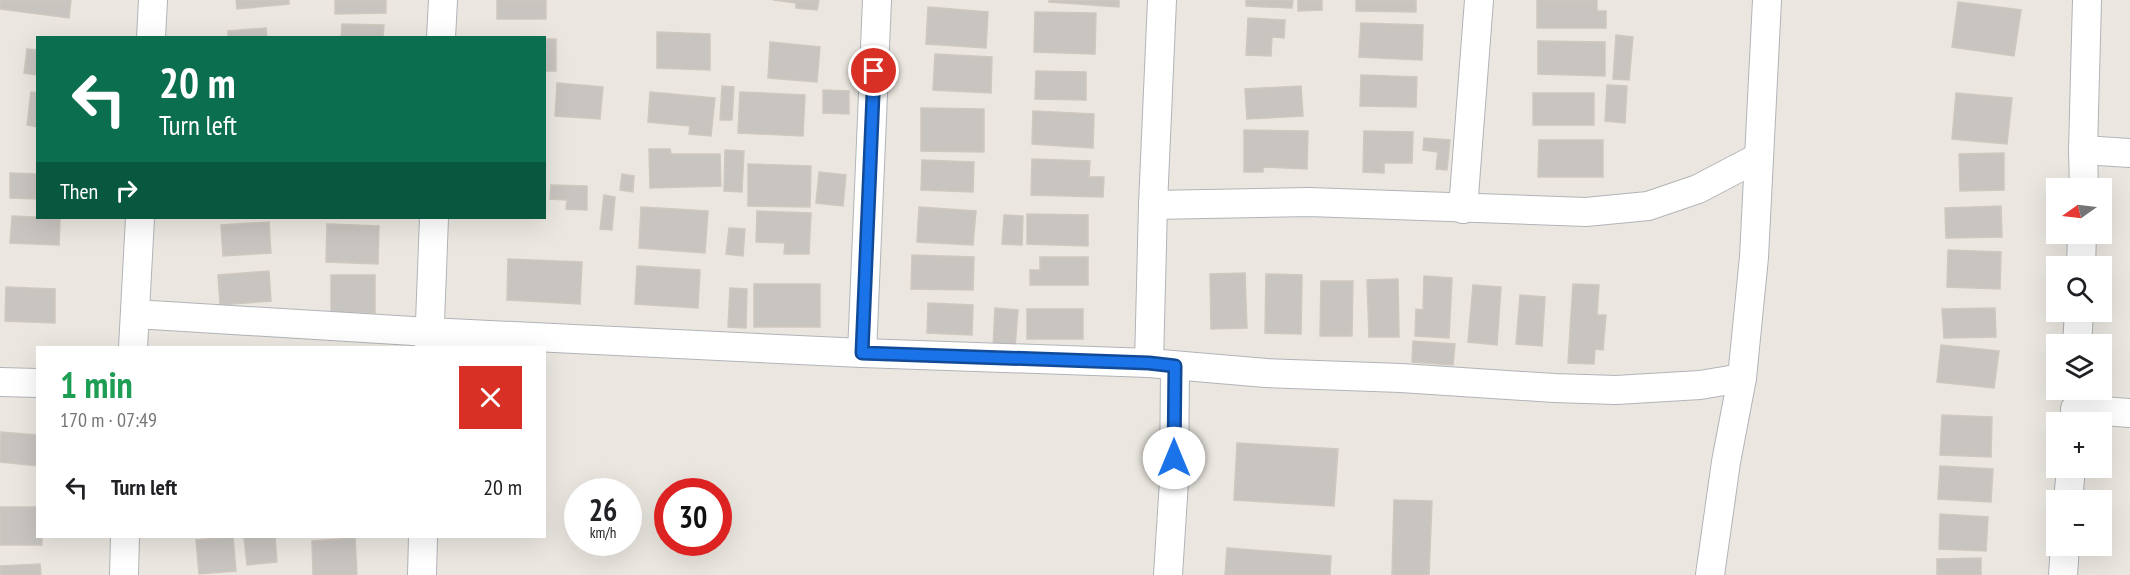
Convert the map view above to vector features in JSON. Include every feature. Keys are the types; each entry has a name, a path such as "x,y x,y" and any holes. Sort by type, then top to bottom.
{"street":[{"path":"151,36 153,0"},
{"path":"441,36 443,0"},
{"path":"862,353 877,0"},
{"path":"1162,0 1153,205 1162,365 1174,481 1168,575"},
{"path":"1463,209 1479,0"},
{"path":"1710,575 1721,495 1742,378 1754,257 1767,0"},
{"path":"2084,178 2087,0"},
{"path":"2083,150 2130,153"},
{"path":"1153,205 1309,202 1586,212 1648,206 1698,189 1760,157"},
{"path":"133,346 140,219"},
{"path":"429,340 434,219"},
{"path":"135,314 429,340 1162,365 1616,390 1700,386 1742,378"},
{"path":"0,382 36,383"},
{"path":"2075,408 2130,413"},
{"path":"124,575 125,538"},
{"path":"422,575 423,538"},
{"path":"2063,575 2064,556"}],"building":[{"path":"0,0 71,0 69,18 0,9"},
{"path":"236,0 289,0 289,4 237,9"},
{"path":"335,0 386,0 386,13 335,14"},
{"path":"497,0 546,0 546,19 497,19"},
{"path":"773,0 819,0 817,10 796,8 796,3"},
{"path":"1049,0 1119,0 1119,7 1049,2"},
{"path":"1246,0 1293,0 1292,8 1246,6"},
{"path":"1298,0 1322,0 1322,10 1298,11"},
{"path":"1356,0 1416,0 1416,12 1356,11"},
{"path":"1537,0 1597,0 1597,11 1606,11 1606,28 1537,28"},
{"path":"1958,2 2021,10 2014,56 1952,47"},
{"path":"928,7 988,12 986,48 926,44"},
{"path":"1035,12 1096,13 1095,54 1034,52"},
{"path":"1248,18 1285,20 1284,38 1272,37 1271,56 1246,55"},
{"path":"1361,23 1423,25 1422,60 1359,57"},
{"path":"342,24 384,25 383,36 341,36"},
{"path":"266,28 267,36 228,36 228,31"},
{"path":"657,32 710,34 710,70 657,68"},
{"path":"1616,35 1633,37 1629,80 1613,79"},
{"path":"546,39 556,39 556,71 546,71"},
{"path":"1538,41 1605,42 1605,76 1538,74"},
{"path":"770,42 820,47 817,82 768,78"},
{"path":"27,49 36,50 36,75 24,73"},
{"path":"935,54 992,57 991,93 933,90"},
{"path":"1036,71 1086,72 1086,100 1035,99"},
{"path":"1361,75 1417,77 1416,107 1360,106"},
{"path":"557,83 603,87 600,119 555,116"},
{"path":"1607,85 1627,86 1625,123 1605,121"},
{"path":"722,86 734,87 732,120 720,120"},
{"path":"1301,86 1303,116 1247,119 1245,89"},
{"path":"823,90 849,91 849,114 823,113"},
{"path":"31,92 36,93 36,127 27,125"},
{"path":"650,92 715,98 711,136 689,134 690,126 648,122"},
{"path":"740,92 805,95 803,136 738,133"},
{"path":"1533,93 1594,93 1594,125 1533,125"},
{"path":"1956,93 2012,98 2007,144 1952,139"},
{"path":"921,108 984,109 984,152 921,151"},
{"path":"1033,111 1094,114 1093,148 1032,144"},
{"path":"1244,130 1308,131 1307,169 1263,167 1263,172 1244,172"},
{"path":"1364,131 1413,132 1412,163 1384,163 1384,173 1363,172"},
{"path":"1424,138 1450,140 1447,170 1436,169 1438,152 1423,150"},
{"path":"1539,140 1603,140 1603,177 1538,177"},
{"path":"649,149 670,149 671,154 720,154 721,186 650,188"},
{"path":"725,150 744,151 742,192 724,191"},
{"path":"2004,153 2004,190 1960,191 1959,154"},
{"path":"1032,159 1090,161 1089,177 1104,177 1103,197 1031,195"},
{"path":"922,160 974,162 973,192 921,190"},
{"path":"748,164 811,166 810,207 748,206"},
{"path":"819,172 846,175 843,206 816,203"},
{"path":"10,173 36,174 36,199 10,198"},
{"path":"622,174 634,176 633,192 620,190"},
{"path":"551,185 587,186 587,210 566,209 567,200 550,199"},
{"path":"604,195 615,197 612,230 600,229"},
{"path":"2001,206 2002,237 1946,238 1945,208"},
{"path":"641,207 708,211 705,253 639,248"},
{"path":"919,207 976,211 973,245 917,242"},
{"path":"757,211 811,213 809,254 784,254 785,243 756,242"},
{"path":"1027,214 1088,215 1088,246 1027,244"},
{"path":"1004,215 1023,216 1022,245 1002,244"},
{"path":"12,216 60,219 59,245 10,243"},
{"path":"269,222 271,253 223,256 221,225"},
{"path":"327,224 379,226 378,264 326,262"},
{"path":"729,228 745,229 743,256 726,254"},
{"path":"1948,250 2001,252 2000,289 1947,287"},
{"path":"912,255 974,257 973,290 911,289"},
{"path":"1040,257 1088,257 1088,285 1030,285 1030,270 1040,270"},
{"path":"508,259 582,262 580,304 507,300"},
{"path":"637,266 700,270 698,308 635,304"},
{"path":"269,271 271,301 220,305 218,275"},
{"path":"1245,273 1247,328 1211,329 1210,274"},
{"path":"1266,274 1302,275 1301,334 1265,333"},
{"path":"331,275 375,275 375,313 331,313"},
{"path":"1424,276 1452,278 1449,338 1415,336 1416,309 1423,310"},
{"path":"1398,279 1399,337 1369,337 1367,280"},
{"path":"1321,281 1353,281 1352,336 1320,336"},
{"path":"754,284 820,284 820,327 754,327"},
{"path":"1573,284 1599,285 1597,315 1606,315 1603,350 1595,349 1594,364 1568,363"},
{"path":"1473,285 1501,287 1497,345 1468,342"},
{"path":"6,287 55,289 55,323 5,321"},
{"path":"730,288 747,289 746,328 728,327"},
{"path":"1520,295 1545,297 1542,346 1516,344"},
{"path":"928,303 973,305 972,335 927,333"},
{"path":"995,308 1018,310 1015,348 993,347"},
{"path":"1995,308 1996,337 1944,338 1942,309"},
{"path":"1027,309 1083,309 1083,339 1027,339"},
{"path":"1413,341 1455,344 1453,365 1412,362"},
{"path":"1941,345 1999,351 1994,388 1937,382"},
{"path":"1942,415 1992,417 1991,457 1940,455"},
{"path":"1,432 36,435 36,466 0,462"},
{"path":"1237,443 1338,449 1334,506 1234,500"},
{"path":"1940,466 1993,469 1991,502 1938,499"},
{"path":"1394,500 1432,501 1429,575 1392,575"},
{"path":"0,507 36,507 36,538 42,538 42,545 0,545"},
{"path":"1940,514 1988,517 1986,551 1939,549"},
{"path":"233,538 236,571 199,574 196,540"},
{"path":"244,538 275,538 277,562 247,565"},
{"path":"355,538 357,575 313,575 312,541"},
{"path":"1227,548 1331,556 1330,575 1225,575"},
{"path":"1981,558 1981,575 1937,575 1937,559"},
{"path":"40,564 41,575 0,575 0,566"}],"route":[{"path":"874,71 862,353 1149,363 1175,366 1174,458"}]}
